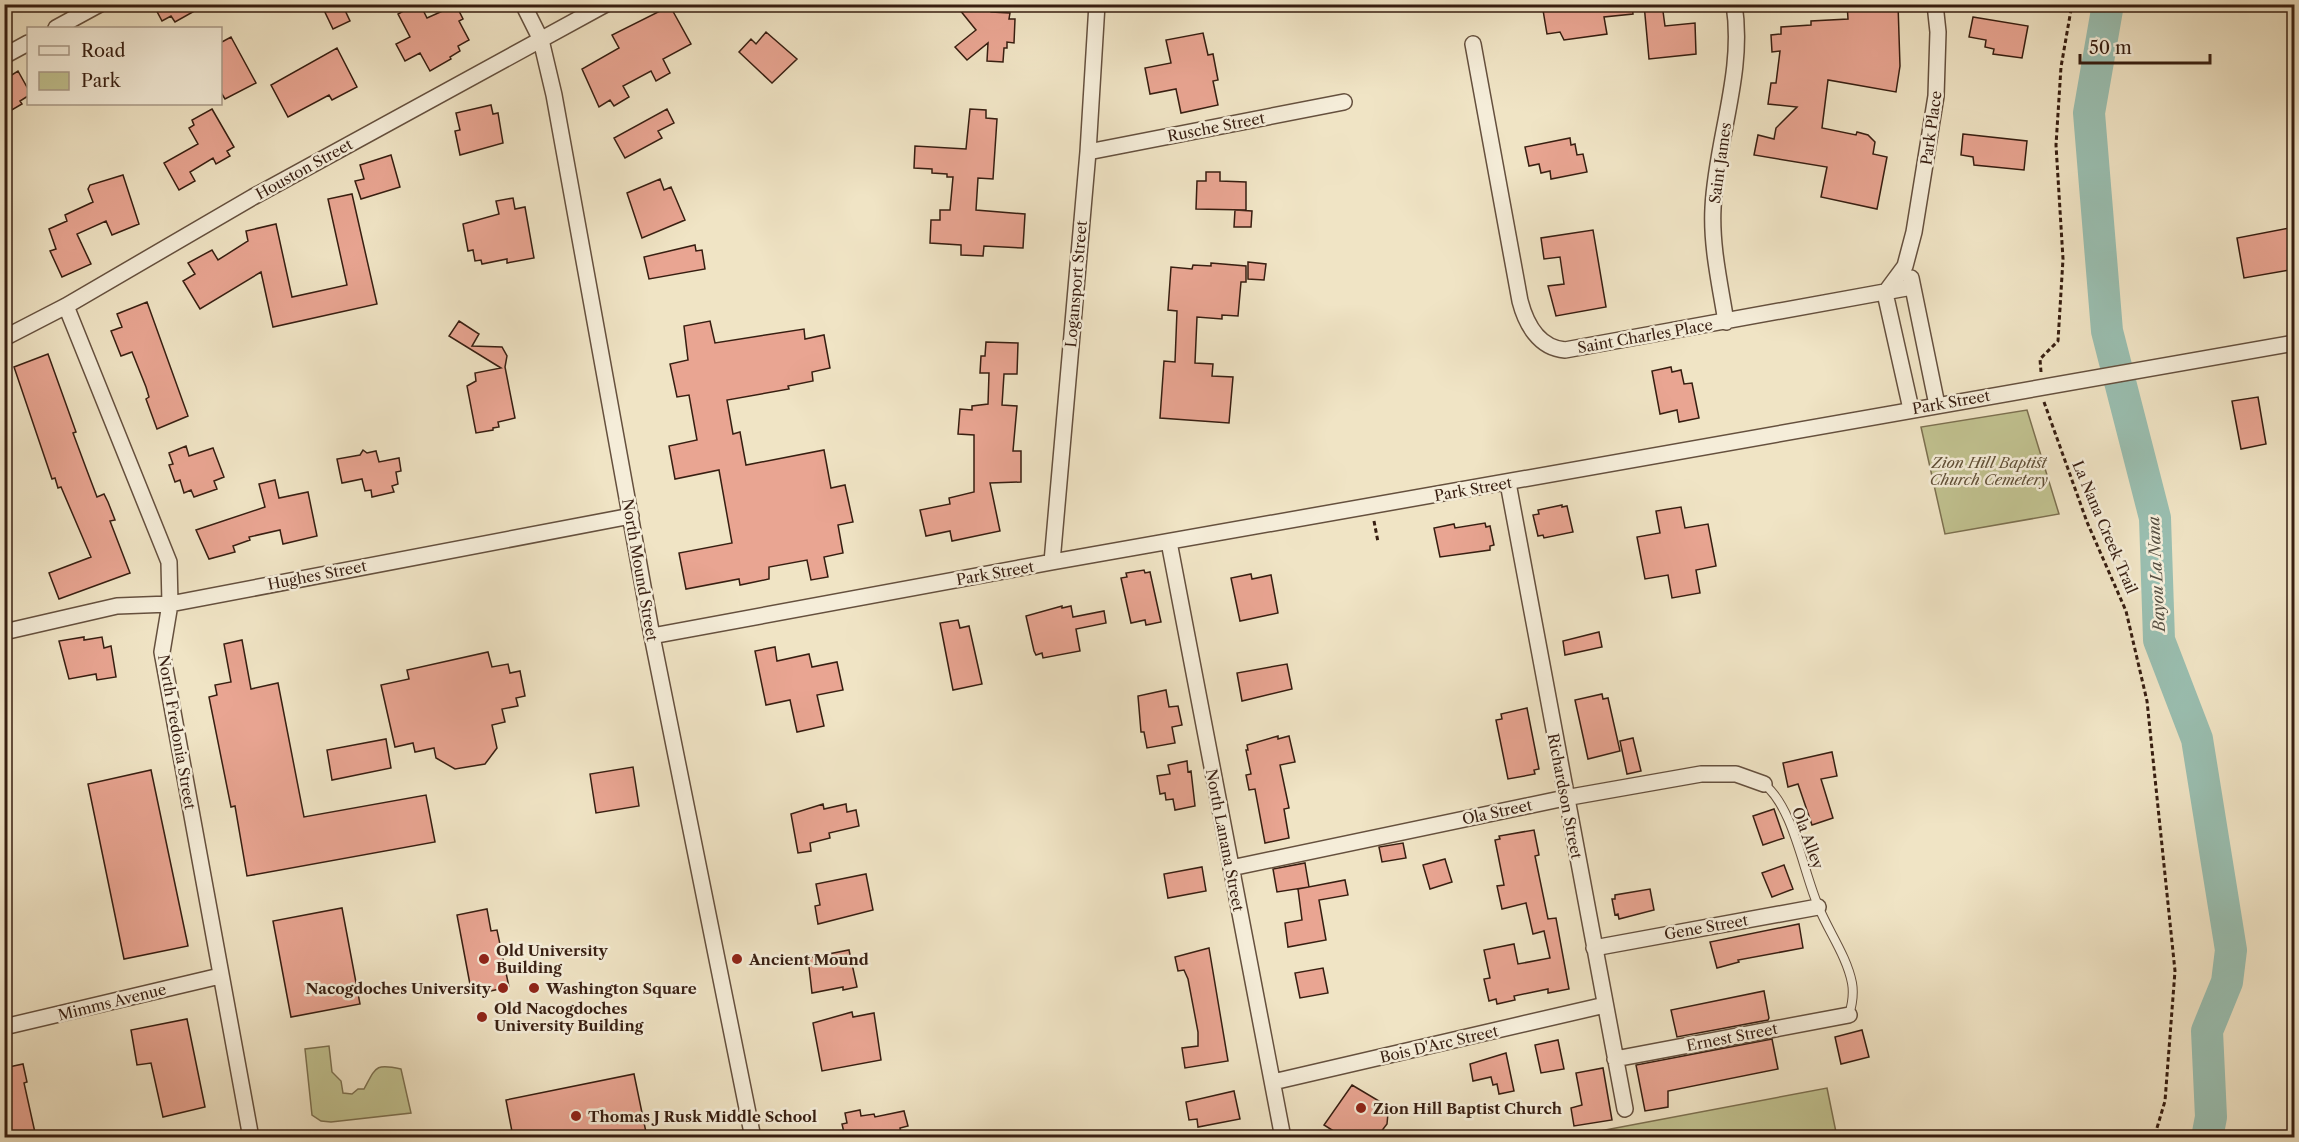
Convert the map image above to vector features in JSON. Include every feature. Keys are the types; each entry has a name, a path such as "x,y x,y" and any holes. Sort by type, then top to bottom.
{"street":[{"path":"58,27 100,4"},
{"name":"North Mound Street","path":"523,4 541,40 554,94 652,636 753,1137"},
{"name":"Houston Street","path":"4,338 66,306 242,203 606,4"},
{"name":"Logansport Street","path":"1052,562 1088,152 1097,4"},
{"name":"Saint James","path":"1726,322 1714,245 1713,208 1736,55 1734,4"},
{"name":"Park Place","path":"1886,293 1900,276 1910,251 1935,104 1938,32 1935,4"},
{"path":"4,56 27,44"},
{"name":"Saint Charles Place","path":"1473,44 1520,301 1533,333 1556,350 1726,322 1912,287"},
{"name":"Rusche Street","path":"1088,152 1344,102"},
{"name":"Park Place","path":"1910,251 1912,287 1937,405"},
{"path":"1886,293 1911,409"},
{"name":"North Fredonia Street","path":"66,306 169,562 170,604 162,652 251,1137"},
{"name":"Park Street","path":"652,636 1052,562 1508,483 2187,360 2295,343"},
{"name":"Richardson Street","path":"1508,483 1565,798 1625,1109"},
{"name":"Hughes Street","path":"4,632 117,606 170,604 631,516"},
{"name":"North Lanana Street","path":"1169,542 1283,1137"},
{"name":"Ola Street","path":"1231,868 1565,798 1701,774 1736,774 1764,784"},
{"name":"Gene Street","path":"1594,948 1818,907"},
{"name":"Mimms Avenue","path":"4,1028 220,976"},
{"name":"Bois D'Arc Street","path":"1273,1082 1605,1005"},
{"name":"Ernest Street","path":"1615,1059 1849,1015"}],"lane":[{"name":"Ola Alley","path":"1764,784 1772,790 1784,811 1818,907 1849,973 1853,998 1849,1015"}],"path":[{"name":"La Nana Creek Trail","path":"2072,4 2061,67 2056,145 2064,259 2058,341 2040,360 2042,387 2049,421 2087,522 2126,610 2147,701 2175,971 2165,1101 2154,1137"},
{"path":"1372,507 1378,542"}],"green space":[{"name":"Zion Hill Baptist Church Cemetery","path":"2027,410 2059,514 1945,534 1921,427"},
{"path":"329,1046 332,1072 341,1081 343,1093 352,1094 358,1089 364,1089 377,1068 386,1066 401,1069 411,1113 331,1122 321,1121 312,1115 305,1049"},
{"path":"1827,1088 1837,1137 1568,1137"}],"building":[{"path":"153,4 207,4 175,22 171,16 162,21"},
{"path":"321,4 342,4 350,21 333,29"},
{"path":"420,4 427,18 456,5 463,19 459,21 469,40 458,46 460,51 450,57 451,59 430,71 420,53 405,61 396,44 410,37 398,14"},
{"path":"955,4 984,4 991,12 1010,13 1009,19 1015,19 1014,43 1007,42 1003,62 987,61 988,43 967,60 955,47 976,30"},
{"path":"1579,4 1632,4 1633,14 1604,17 1607,34 1564,40 1560,32 1547,34 1543,10"},
{"path":"1644,4 1662,4 1665,26 1695,23 1696,54 1649,59"},
{"path":"1847,4 1898,4 1900,66 1896,92 1828,80 1822,128 1856,135 1857,132 1868,135 1875,142 1873,154 1887,157 1877,209 1821,197 1827,167 1754,155 1758,135 1774,139 1776,128 1797,107 1768,104 1771,83 1776,83 1780,51 1772,52 1771,35 1781,34 1781,27 1811,25 1811,21 1848,19"},
{"path":"670,6 691,44 663,59 670,73 656,81 651,71 623,86 629,97 614,106 610,100 599,107 582,69 619,48 612,35"},
{"path":"1973,17 2028,26 2022,58 1993,54 1994,49 1985,47 1986,40 1969,37"},
{"path":"766,32 797,59 772,83 739,52 751,39 756,44"},
{"path":"1203,33 1208,55 1213,54 1218,80 1213,81 1218,105 1181,113 1176,89 1150,94 1145,68 1171,63 1166,40"},
{"path":"231,37 256,83 225,99 222,94 222,42"},
{"path":"337,48 357,87 332,100 329,95 288,117 271,85"},
{"path":"18,71 27,87 27,97 20,101 22,104 10,111 8,108 4,109 4,74 7,78"},
{"path":"491,105 493,114 498,113 503,143 460,155 455,131 460,130 456,113"},
{"path":"212,109 234,147 227,151 230,156 216,164 213,158 190,172 195,181 179,190 164,163 198,144 189,128 194,125 192,120"},
{"path":"667,109 674,123 658,131 662,138 625,158 614,138"},
{"path":"970,109 986,110 986,118 997,119 993,179 978,178 976,210 1025,214 1023,248 984,246 983,256 961,255 961,245 930,243 931,220 940,220 940,210 950,210 953,177 947,177 947,174 932,173 932,169 914,168 915,146 966,149"},
{"path":"1963,134 2027,141 2024,170 1974,165 1973,157 1961,155"},
{"path":"1570,138 1571,145 1575,144 1577,155 1583,154 1587,172 1551,179 1550,171 1541,173 1539,164 1529,166 1525,147"},
{"path":"391,155 400,187 361,199 355,181 364,179 360,165"},
{"path":"1206,172 1220,172 1220,181 1246,182 1246,210 1196,209 1197,181 1206,181"},
{"path":"123,175 139,224 112,235 106,221 77,234 91,264 62,277 50,251 56,249 49,229 67,221 65,215 93,202 88,189 90,185"},
{"path":"660,179 664,190 671,187 685,220 642,238 627,193"},
{"path":"352,194 377,304 273,327 261,272 200,309 183,281 195,274 188,263 212,250 218,260 248,241 246,231 276,224 292,297 347,285 328,199"},
{"path":"513,198 515,209 525,207 534,258 507,263 507,259 482,264 481,260 475,261 473,250 468,251 463,224 499,214 496,201"},
{"path":"1235,210 1252,211 1251,227 1234,227"},
{"path":"2295,227 2295,269 2244,278 2237,238"},
{"path":"1593,230 1606,307 1556,316 1548,286 1564,284 1560,257 1544,259 1541,238"},
{"path":"695,245 696,251 702,250 705,269 649,279 644,257"},
{"path":"1248,262 1266,264 1264,280 1248,279"},
{"path":"1211,263 1246,266 1246,282 1241,282 1238,316 1222,315 1222,319 1197,317 1195,363 1213,364 1212,376 1233,377 1229,423 1160,418 1164,361 1175,362 1177,311 1168,310 1171,267 1192,269 1193,265 1211,266"},
{"path":"147,302 188,416 157,429 146,399 149,397 146,387 132,352 121,356 111,331 122,327 117,314"},
{"path":"459,321 479,334 472,346 502,347 507,356 505,367 515,418 498,422 499,427 493,430 476,433 467,386 476,381 475,373 501,368 449,336"},
{"path":"710,321 715,343 804,329 805,339 824,335 830,368 812,372 813,381 788,386 789,389 727,400 733,434 740,432 746,465 824,450 831,488 845,485 853,522 838,525 843,553 824,557 828,577 811,580 807,560 769,567 769,579 740,585 739,579 686,589 679,553 732,543 719,470 675,479 669,446 697,440 689,395 677,397 670,364 688,360 684,326"},
{"path":"986,342 1018,343 1017,374 1004,374 1002,405 1017,406 1013,451 1021,451 1021,482 990,483 1000,531 952,541 950,531 926,536 920,510 950,504 949,498 974,492 974,435 958,434 960,409 972,410 972,406 988,404 989,373 980,373 981,356 985,356"},
{"path":"48,354 76,432 73,433 97,497 104,494 115,520 110,521 130,573 59,599 49,573 91,557 61,487 58,488 55,478 52,479 14,367"},
{"path":"1671,367 1672,372 1681,370 1684,384 1692,383 1699,418 1679,422 1677,410 1660,414 1652,371"},
{"path":"2258,397 2266,444 2241,449 2232,401"},
{"path":"186,446 189,456 213,448 224,477 214,481 217,489 194,497 191,490 184,493 180,480 175,482 169,465 173,464 169,453"},
{"path":"363,450 367,453 376,451 379,462 399,458 401,471 396,472 398,484 392,486 394,492 372,497 371,490 365,491 362,479 342,483 337,459 360,455"},
{"path":"275,480 279,498 308,492 317,536 283,544 280,530 249,537 250,540 233,546 235,552 209,559 196,530 265,507 259,484"},
{"path":"1562,505 1562,507 1567,506 1573,532 1544,538 1543,535 1538,536 1533,515 1539,514 1538,510"},
{"path":"1681,507 1685,528 1708,524 1716,566 1696,570 1700,593 1672,598 1668,575 1645,579 1637,537 1660,533 1656,511"},
{"path":"1485,523 1486,527 1490,526 1494,545 1490,546 1490,550 1440,557 1434,528 1454,524 1455,528"},
{"path":"1144,570 1145,573 1150,572 1161,622 1146,625 1145,620 1131,623 1121,578 1127,577 1126,573"},
{"path":"1251,574 1252,579 1271,575 1278,613 1240,621 1231,578"},
{"path":"1062,606 1062,608 1071,606 1073,617 1104,611 1106,623 1076,629 1080,651 1043,658 1042,653 1036,655 1026,616"},
{"path":"958,620 960,628 969,626 982,684 953,690 940,623"},
{"path":"1599,632 1602,647 1565,655 1563,641"},
{"path":"84,637 84,640 102,637 104,648 111,646 116,677 97,680 96,674 69,679 59,641"},
{"path":"242,640 251,689 278,683 304,817 426,795 435,842 247,876 235,806 231,807 209,697 217,695 215,685 231,682 224,644"},
{"path":"775,647 777,661 809,654 812,667 837,662 843,690 817,695 824,726 797,732 790,700 766,705 755,651"},
{"path":"488,652 492,667 508,664 510,673 520,671 525,696 516,698 518,706 502,709 505,722 492,725 497,748 485,764 455,769 436,758 434,748 415,752 413,743 395,747 381,685 409,679 407,670"},
{"path":"1287,664 1292,689 1242,701 1237,673"},
{"path":"1166,690 1169,707 1178,706 1182,725 1172,727 1175,743 1147,748 1144,732 1141,732 1138,696"},
{"path":"1602,694 1603,699 1608,698 1620,751 1588,759 1575,700"},
{"path":"1527,708 1539,769 1534,770 1535,774 1508,779 1496,720 1502,719 1501,714"},
{"path":"1278,736 1278,739 1289,736 1295,762 1280,765 1289,808 1284,809 1289,838 1265,843 1255,789 1249,790 1246,775 1251,774 1246,750 1248,750 1247,745"},
{"path":"1633,738 1641,771 1627,774 1620,741"},
{"path":"386,739 391,768 332,780 327,750"},
{"path":"1832,752 1837,776 1821,779 1833,818 1812,825 1798,784 1788,787 1783,763"},
{"path":"1187,761 1188,772 1191,771 1195,806 1175,810 1173,799 1166,800 1165,793 1160,794 1157,776 1170,774 1168,765"},
{"path":"633,767 639,806 596,813 590,774"},
{"path":"151,770 188,946 124,959 88,784"},
{"path":"823,804 824,809 846,804 847,812 856,810 859,826 829,833 830,838 810,843 811,851 798,853 791,814"},
{"path":"1774,809 1784,838 1763,845 1753,816"},
{"path":"1534,830 1539,855 1535,856 1548,919 1556,918 1569,989 1548,993 1548,989 1514,996 1515,1000 1497,1004 1496,999 1489,1001 1484,979 1490,978 1484,950 1514,944 1518,964 1550,958 1544,931 1533,934 1526,903 1502,909 1497,886 1504,885 1495,840 1500,839 1499,836"},
{"path":"1403,843 1406,858 1382,862 1379,847"},
{"path":"1445,859 1452,882 1430,889 1423,865"},
{"path":"1305,863 1309,887 1277,892 1273,869"},
{"path":"1784,865 1793,889 1772,897 1762,873"},
{"path":"1202,867 1206,891 1168,898 1164,874"},
{"path":"866,874 873,910 818,924 815,906 820,905 816,884"},
{"path":"1345,880 1348,895 1319,900 1326,940 1288,947 1285,923 1302,920 1298,889"},
{"path":"1650,889 1654,910 1619,919 1618,914 1615,915 1612,899 1615,899 1615,895"},
{"path":"342,908 360,1004 291,1017 273,921"},
{"name":"Old University Building","path":"487,909 491,931 497,930 509,987 472,995 457,915"},
{"path":"1799,924 1803,948 1738,960 1739,962 1717,968 1710,942"},
{"path":"1209,948 1228,1061 1185,1068 1182,1048 1198,1046 1198,1032 1188,979 1184,970 1178,971 1175,957"},
{"path":"849,950 857,987 843,990 843,987 812,993 808,958"},
{"path":"1323,968 1328,993 1300,998 1295,973"},
{"path":"1764,991 1768,1020 1677,1037 1671,1010"},
{"path":"852,1012 853,1017 874,1013 881,1060 822,1071 813,1023"},
{"path":"187,1019 205,1107 163,1117 151,1063 137,1065 131,1030"},
{"path":"1862,1030 1869,1057 1841,1064 1835,1037"},
{"path":"1772,1039 1778,1069 1668,1091 1668,1107 1645,1111 1636,1065"},
{"path":"1558,1040 1564,1069 1541,1073 1535,1045"},
{"path":"1506,1053 1514,1091 1499,1094 1497,1084 1493,1085 1491,1077 1473,1081 1470,1064"},
{"path":"23,1064 27,1082 24,1083 36,1137 4,1137 4,1068"},
{"path":"1603,1068 1612,1120 1574,1126 1571,1108 1582,1105 1576,1073"},
{"name":"Thomas J Rusk Middle School","path":"634,1074 647,1137 597,1137 595,1131 563,1137 513,1137 506,1100"},
{"name":"Zion Hill Baptist Church","path":"1352,1085 1384,1104 1388,1113 1387,1124 1377,1137 1343,1137 1324,1125"},
{"path":"1234,1091 1240,1119 1198,1127 1197,1119 1189,1120 1186,1102"},
{"path":"860,1110 861,1116 874,1114 875,1117 904,1111 908,1126 900,1128 902,1137 845,1137 842,1124 847,1123 845,1113"}],"waterway":[{"name":"Bayou La Nana","path":"2108,4 2089,113 2107,331 2155,518 2159,640 2197,739 2231,950 2227,982 2207,1031 2211,1117 2207,1138"}],"place":[{"name":"Old University Building","path":"484,959"},
{"name":"Ancient Mound","path":"737,959"},
{"name":"Nacogdoches University","path":"503,988"},
{"name":"Washington Square","path":"534,988"},
{"name":"Old Nacogdoches University Building","path":"482,1017"},
{"name":"Zion Hill Baptist Church","path":"1361,1108"},
{"name":"Thomas J Rusk Middle School","path":"576,1116"}]}
